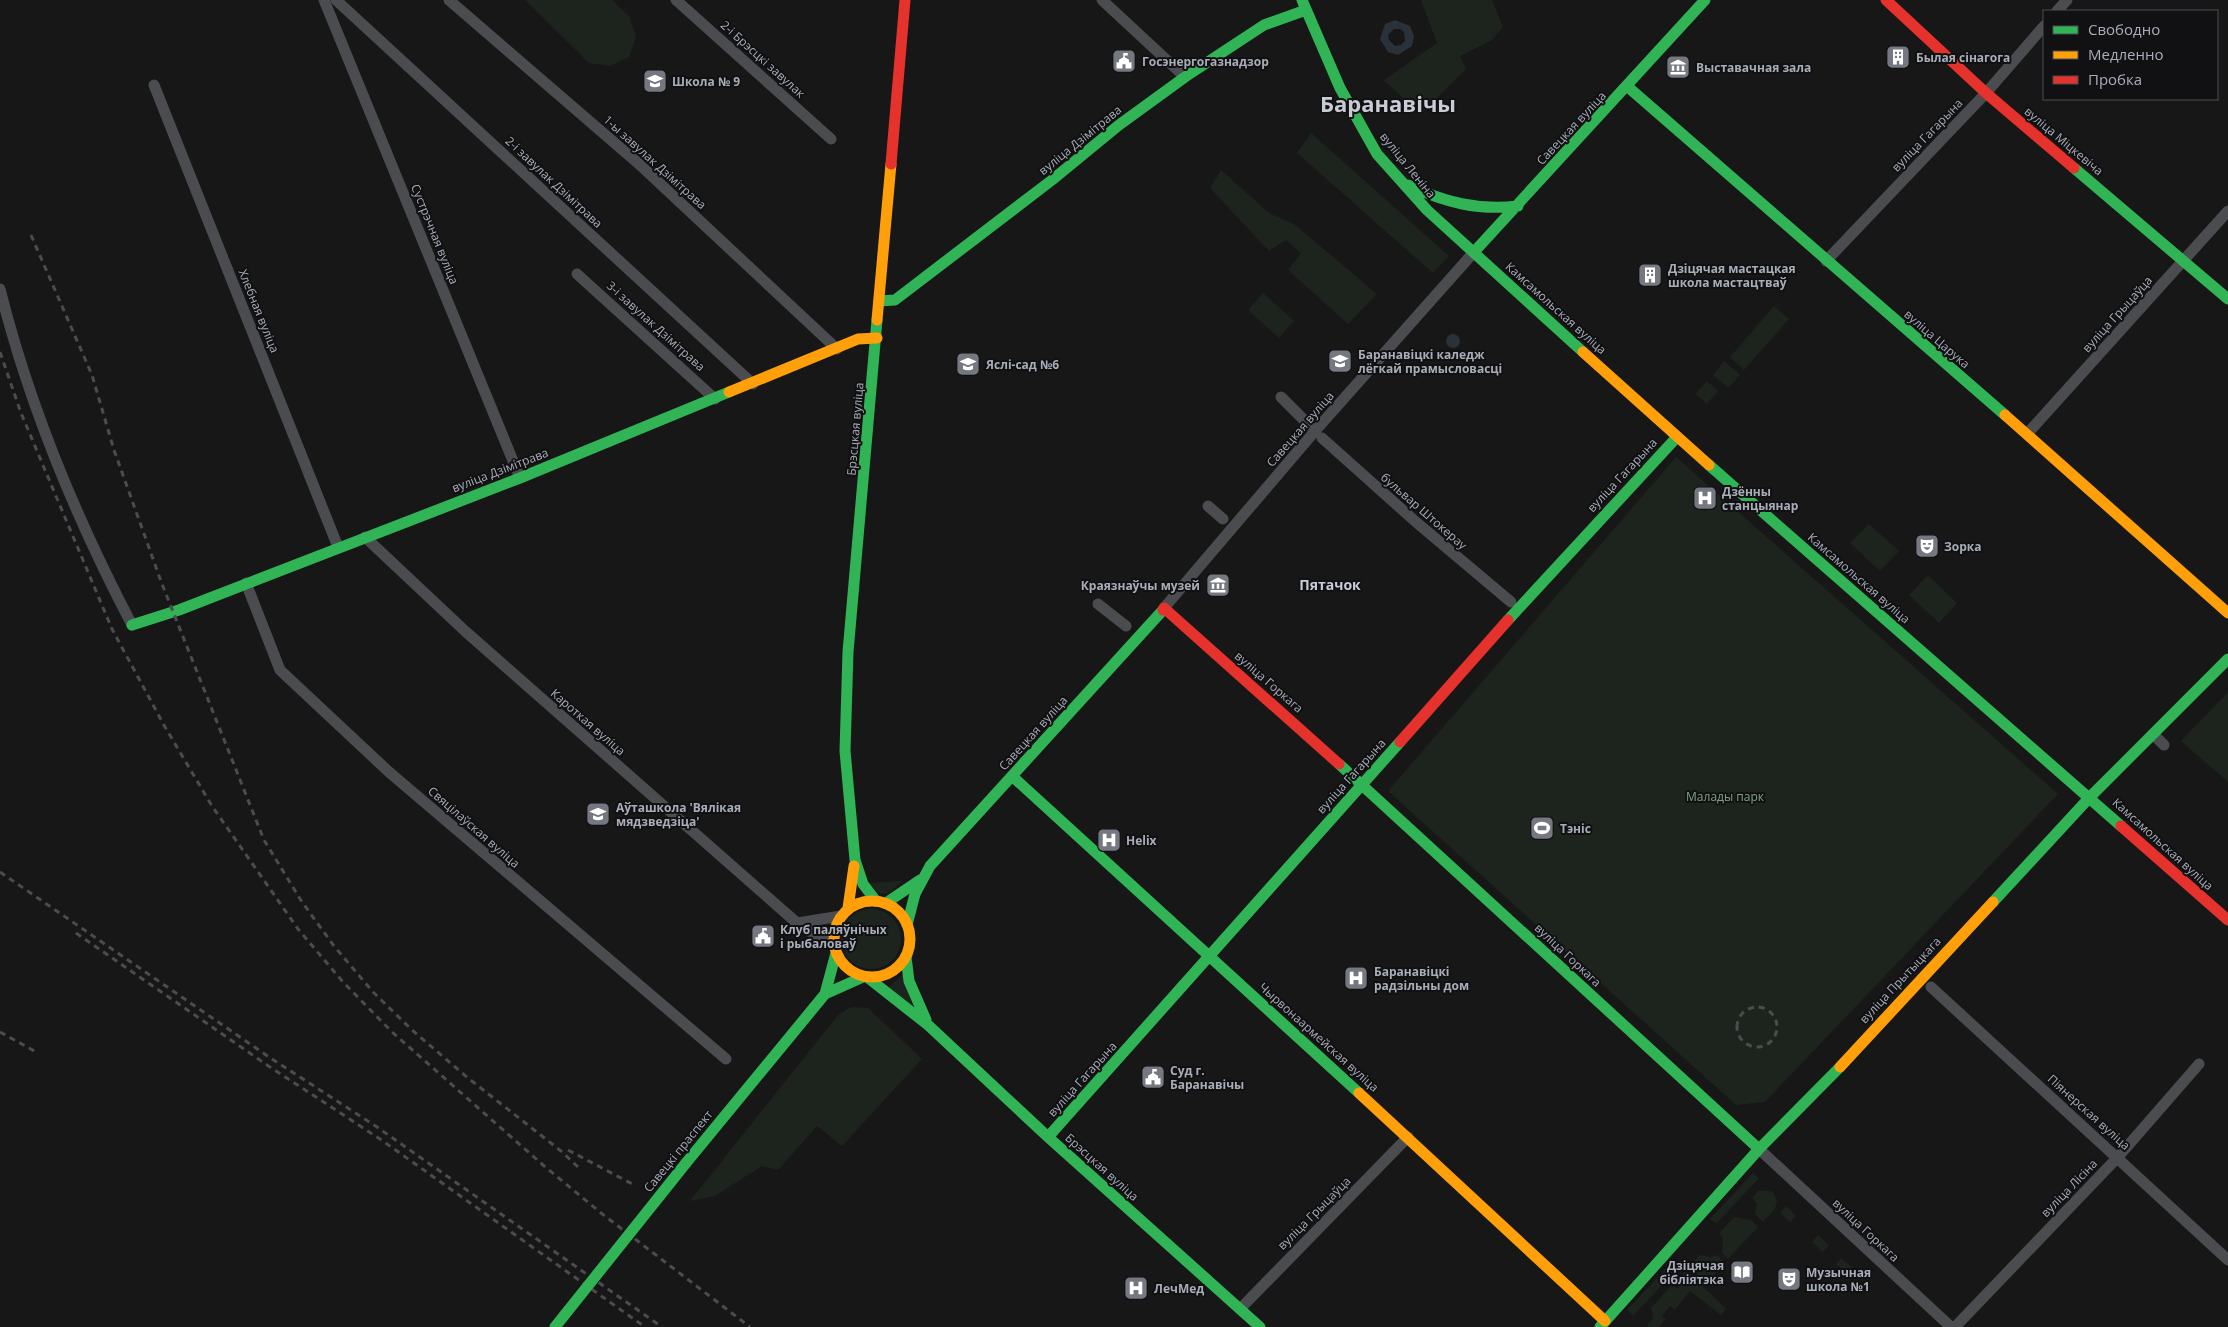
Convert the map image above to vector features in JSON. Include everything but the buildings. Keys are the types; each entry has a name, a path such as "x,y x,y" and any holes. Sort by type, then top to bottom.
{"main road":[{"name":"Брэсцкая вуліца","path":"881,902 862,884 854,860 845,752 848,652 905,0"},
{"name":"Савецкая вуліца","path":"1474,252 1628,87 1705,0"},
{"name":"вуліца Міцкевіча","path":"1886,0 1986,93 2228,299"},
{"name":"вуліца Дзімітрава","path":"879,301 889,302 895,300 1052,180 1119,124 1185,77 1264,25 1304,5"},
{"name":"вуліца Леніна","path":"1304,5 1340,88 1378,154 1427,210 1474,252"},
{"name":"вуліца Царука","path":"1628,87 2027,434 2228,613"},
{"path":"1400,181 1427,194 1464,207 1494,210 1518,206"},
{"name":"Камсамольская вуліца","path":"1474,252 1678,437 2228,920"},
{"name":"вуліца Дзімітрава","path":"132,625 179,610 520,478 753,384 858,339 876,338"},
{"name":"вуліца Гагарына","path":"1048,1137 1580,541 1678,437"},
{"name":"Савецкая вуліца","path":"881,902 920,880 1164,608"},
{"name":"вуліца Горкага","path":"1164,608 1362,784 1759,1149"},
{"name":"вуліца Прытыцкага","path":"1602,1324 1759,1149 1852,1054 2090,797 2228,658"},
{"name":"Чырвонаармейская вуліца","path":"1012,776 1408,1137 1602,1324"},
{"name":"Брэсцкая вуліца","path":"845,912 854,860"},
{"name":"Савецкая вуліца","path":"907,925 909,909 920,880"},
{"path":"881,902 899,912 907,925 910,941 906,957 899,966 889,973 865,977 846,968 835,947 835,928 845,912 857,904 881,902"},
{"name":"Савецкі праспект","path":"555,1327 686,1163 825,994 835,947"},
{"name":"Брэсцкая вуліца","path":"906,957 909,981 928,1025"},
{"name":"Брэсцкая вуліца","path":"865,977 928,1025 1048,1137 1260,1327"},
{"name":"Савецкі праспект","path":"825,994 865,977"}],"street":[{"name":"Сустрэчная вуліца","path":"324,0 520,478"},
{"name":"2-і завулак Дзімітрава","path":"336,0 753,384"},
{"name":"1-ы завулак Дзімітрава","path":"449,0 639,164 837,349"},
{"name":"2-і Брэсцкі завулак","path":"676,0 832,139"},
{"path":"1102,0 1185,77"},
{"path":"2058,10 2067,0"},
{"name":"вуліца Гагарына","path":"1826,261 1986,93 2043,27"},
{"name":"Хлебная вуліца","path":"154,85 338,547"},
{"name":"вуліца Грыцаўца","path":"2027,434 2228,211"},
{"name":"Савецкая вуліца","path":"1164,608 1316,431 1474,252"},
{"name":"3-і завулак Дзімітрава","path":"577,274 715,399"},
{"path":"0,289 14,343 32,399 70,493 132,625"},
{"path":"1281,397 1309,425"},
{"name":"бульвар Штокерау","path":"1322,438 1416,522 1511,602"},
{"path":"1208,506 1223,519"},
{"name":"Кароткая вуліца","path":"365,537 464,631 797,923 835,947"},
{"name":"Свяцілаўская вуліца","path":"246,583 280,670 389,772 726,1059"},
{"path":"1098,604 1126,626"},
{"path":"2153,734 2164,745"},
{"path":"797,923 845,912"},
{"name":"Піянерская вуліца","path":"1931,987 2228,1260"},
{"name":"вуліца Лісіна","path":"1955,1327 2118,1157 2199,1064"},
{"name":"вуліца Грыцаўца","path":"1240,1309 1408,1137"},
{"name":"вуліца Горкага","path":"1759,1149 1951,1327"}],"green space":[{"path":"525,0 612,0 629,16 636,37 629,57 610,66 589,63"},
{"path":"1421,0 1492,0 1503,27 1492,40 1460,56 1466,69 1420,115 1384,80 1437,43"},
{"path":"1311,133 1449,256 1433,273 1297,153"},
{"path":"1221,170 1269,213 1294,224 1377,294 1348,324 1288,270 1301,253 1286,240 1269,251 1210,188"},
{"path":"1263,293 1294,321 1279,338 1248,310"},
{"path":"1774,306 1789,319 1744,370 1730,357"},
{"path":"1724,361 1740,375 1728,388 1713,375"},
{"path":"1707,381 1718,391 1707,404 1695,394"},
{"name":"Малады парк","path":"1676,457 2058,794 1765,1102 1736,1105 1388,791"},
{"path":"1869,524 1899,551 1880,571 1850,543"},
{"path":"1928,575 1957,603 1939,623 1909,595"},
{"path":"2228,692 2228,782 2181,741"},
{"path":"902,881 893,890 885,894 878,892 868,883"},
{"path":"871,909 888,914 896,922 901,939 896,956 888,964 871,969 854,964 846,956 841,939 846,922 854,914"},
{"path":"903,974 914,1010 888,988"},
{"path":"851,1007 868,1008 922,1059 842,1146 817,1126 778,1170 762,1166 715,1196 690,1201 838,1015"},
{"path":"1753,1173 1759,1178 1716,1224 1710,1219"},
{"path":"1758,1191 1773,1192 1777,1201 1775,1209 1763,1222 1755,1214 1757,1204 1752,1198"},
{"path":"1786,1206 1796,1216 1790,1222 1780,1213"},
{"path":"1734,1217 1751,1220 1758,1227 1728,1259 1722,1253 1723,1239 1719,1233"},
{"path":"1818,1235 1829,1245 1823,1252 1812,1242"},
{"path":"1700,1255 1711,1257 1717,1255 1725,1263 1707,1283 1690,1266"},
{"path":"1841,1258 1853,1268 1849,1274 1836,1264"},
{"path":"1668,1266 1674,1272 1633,1316 1627,1310"},
{"path":"1686,1270 1726,1309 1721,1315 1690,1291 1675,1310 1670,1306 1662,1316 1666,1319 1659,1327 1648,1327 1653,1318 1651,1308 1671,1286 1678,1288 1685,1280 1682,1275"}],"shaded area":[{"path":"1395,20 1410,26 1414,36 1412,46 1398,55 1388,52 1380,39 1385,24","holes":["1394,29 1400,29 1404,32 1405,41 1401,45 1395,46 1389,40 1388,35"]},
{"path":"1450,334 1456,334 1460,341 1456,348 1450,348 1446,344 1446,338"}],"railway":[{"path":"31,235 92,375 114,450 162,584 264,840 302,902 334,946 373,992 412,1030 468,1078 561,1151 579,1168"},
{"path":"0,352 21,413 112,629 165,727 212,806 298,929 343,982 392,1032 543,1165 601,1213 750,1327"},
{"path":"0,872 269,1057 377,1127 662,1327"},
{"path":"76,933 267,1065 380,1139 645,1327"},
{"path":"1761,1007 1768,1010 1774,1016 1777,1027 1776,1035 1768,1044 1761,1047 1753,1047 1746,1044 1738,1035 1737,1023 1740,1016 1749,1008 1761,1007"},
{"path":"0,1032 38,1053"},
{"path":"568,1150 636,1186"}],"traffic: fast":[{"path":"1302,0 1340,88 1377,154 1427,210 1583,352"},
{"path":"1474,252 1705,0"},
{"path":"879,301 895,300 1052,180 1119,125 1185,77 1264,25 1306,10"},
{"path":"1628,87 2005,415"},
{"path":"2074,168 2228,299"},
{"path":"1408,185 1462,204 1489,207 1518,206"},
{"path":"876,901 863,884 855,860 845,751 848,652 877,320"},
{"path":"132,625 179,610 520,478 729,392"},
{"path":"1508,620 1677,437"},
{"path":"1709,465 2121,826"},
{"path":"907,925 915,894 930,866 1163,610"},
{"path":"1993,902 2090,797 2228,659"},
{"path":"1048,1137 1400,742"},
{"path":"1339,764 1759,1149"},
{"path":"1012,776 1359,1093"},
{"path":"886,903 920,880"},
{"path":"686,1163 825,994 836,953"},
{"path":"906,957 909,981 926,1020"},
{"path":"825,994 863,977"},
{"path":"867,977 928,1025 1048,1137 1260,1327"},
{"path":"1600,1327 1759,1149 1840,1067"},
{"path":"555,1327 686,1163"}],"traffic: slow":[{"path":"877,320 891,164"},
{"path":"729,392 858,339 877,338"},
{"path":"1583,352 1709,465"},
{"path":"2005,415 2228,613"},
{"path":"848,908 854,866"},
{"path":"872,901 887,904 899,912 907,924 910,939 907,954 899,966 887,974 872,977 857,974 845,966 837,954 834,939 837,924 845,912 857,904 872,901"},
{"path":"1840,1067 1993,902"},
{"path":"1359,1093 1605,1321"}],"traffic: jam":[{"path":"891,164 905,0"},
{"path":"1886,0 1986,93 2074,168"},
{"path":"1163,610 1164,608 1339,764"},
{"path":"1400,742 1508,620"},
{"path":"2121,826 2228,920"}],"place":[{"name":"Былая сінагога","path":"1898,57"},
{"name":"Госэнергогазнадзор","path":"1124,61"},
{"name":"Выставачная зала","path":"1678,67"},
{"name":"Школа № 9","path":"655,81"},
{"name":"Дзіцячая мастацкая школа мастацтваў","path":"1650,275"},
{"name":"Баранавіцкі каледж лёгкай прамысловасці","path":"1340,361"},
{"name":"Яслі-сад №6","path":"968,364"},
{"name":"Дзённы станцыянар","path":"1705,498"},
{"name":"Зорка","path":"1927,546"},
{"name":"Краязнаўчы музей","path":"1218,585"},
{"name":"Аўташкола 'Вялікая мядзведзіца'","path":"598,814"},
{"name":"Тэніс","path":"1542,828"},
{"name":"Helix","path":"1109,840"},
{"name":"Клуб паляўнічых і рыбаловаў","path":"763,936"},
{"name":"Баранавіцкі радзільны дом","path":"1356,978"},
{"name":"Суд г. Баранавічы","path":"1153,1077"},
{"name":"Дзіцячая бібліятэка","path":"1742,1272"},
{"name":"Музычная школа №1","path":"1789,1279"},
{"name":"ЛечМед","path":"1136,1288"}],"district":[{"name":"Баранавічы","path":"1388,103"},
{"name":"Пятачок","path":"1330,584"}]}
